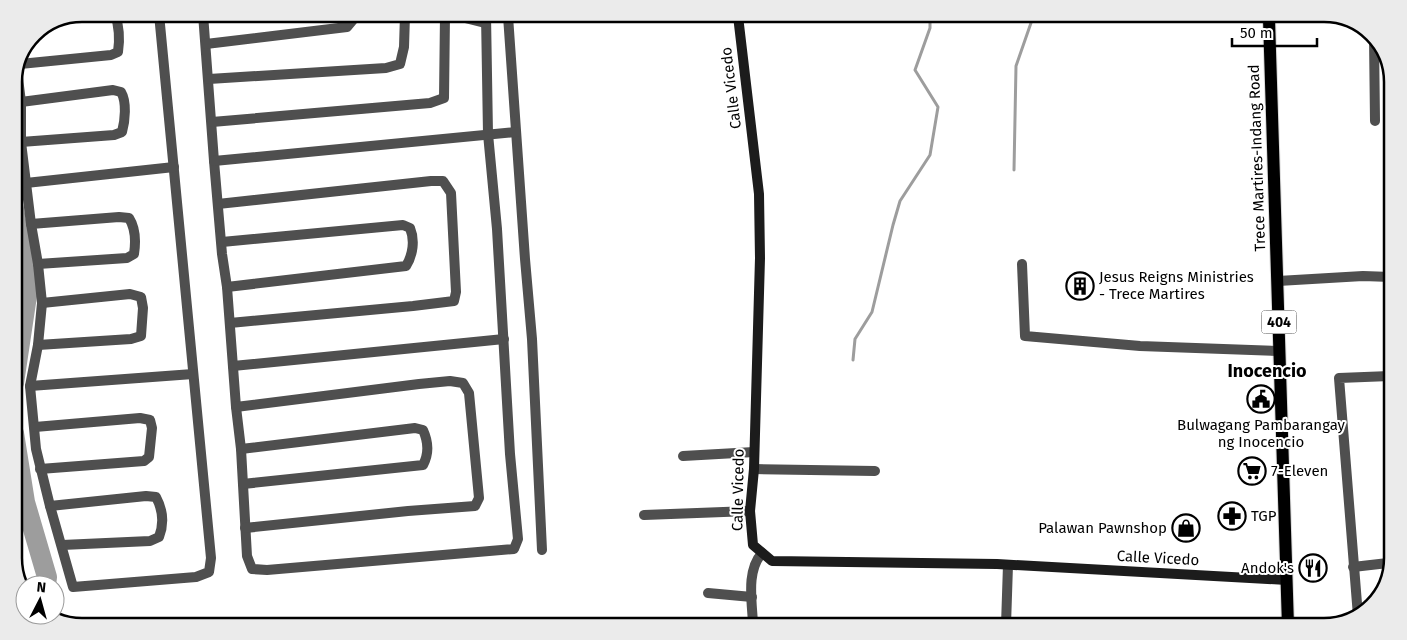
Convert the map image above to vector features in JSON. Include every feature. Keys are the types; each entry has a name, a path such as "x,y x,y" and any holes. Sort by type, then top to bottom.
{"main road":[{"name":"Trece Martires-Indang Road","path":"1269,22 1288,618"}],"street":[{"path":"26,63 111,55 118,52 118,22"},
{"path":"23,158 42,303 38,345 30,386 36,449 73,587 196,577 209,572 211,558 160,22"},
{"path":"204,22 214,161 241,449 247,556 252,569 267,570 514,549 518,539 510,454 497,229 488,134 485,22"},
{"path":"206,44 347,27 351,22"},
{"path":"209,79 386,68 400,64 404,48 405,22"},
{"path":"212,122 430,103 444,98 445,22"},
{"path":"508,22 532,339 542,550"},
{"name":"Calle Vicedo","path":"739,22 759,194 760,258 754,469 750,511 753,545 772,561 1008,565 1287,580"},
{"path":"1374,50 1375,121"},
{"path":"23,102 113,90 121,92 124,97 124,125 122,132 114,135 23,142"},
{"path":"214,161 516,132"},
{"path":"26,183 174,167"},
{"path":"218,204 430,181 443,181 451,193 456,292 454,300 413,306 230,323"},
{"path":"31,224 119,217 129,218 134,226 134,254 127,258 38,264"},
{"path":"222,242 402,225 410,228 413,236 411,258 406,266 227,287"},
{"path":"1022,264 1025,336 1140,346 1280,351"},
{"path":"1278,281 1363,276 1384,277"},
{"path":"38,345 131,339 141,336 142,326 141,297 130,294 42,303"},
{"path":"233,366 504,339"},
{"path":"30,386 193,374"},
{"path":"1357,607 1339,378 1384,376"},
{"path":"236,407 419,384 463,383 469,392 479,498 475,506 245,528"},
{"path":"35,427 140,418 150,420 152,428 149,457 144,461 40,469"},
{"path":"241,449 415,428 423,430 427,438 427,458 423,465 243,484"},
{"path":"683,456 754,452"},
{"path":"754,469 875,472"},
{"path":"50,506 146,496 156,497 161,506 162,529 159,537 150,541 62,545"},
{"path":"644,514 750,511"},
{"path":"753,618 753,567 762,553"},
{"path":"1353,567 1384,564"},
{"path":"1006,618 1008,565"},
{"path":"708,593 752,597"}],"waterway":[{"path":"853,360 855,339 872,312 900,201 930,155 938,107 915,70 930,28 930,22"},
{"path":"1014,170 1016,66 1031,22"},
{"path":"23,260 28,289 23,323"},
{"path":"23,489 46,575"}],"place":[{"name":"Jesus Reigns Ministries - Trece Martires","path":"1080,286"},
{"name":"Bulwagang Pambarangay ng Inocencio","path":"1261,399"},
{"name":"7-Eleven","path":"1252,471"},
{"name":"TGP","path":"1232,516"},
{"name":"Palawan Pawnshop","path":"1186,528"},
{"name":"Andok's","path":"1313,568"}],"district":[{"name":"Inocencio","path":"1267,371"}]}
